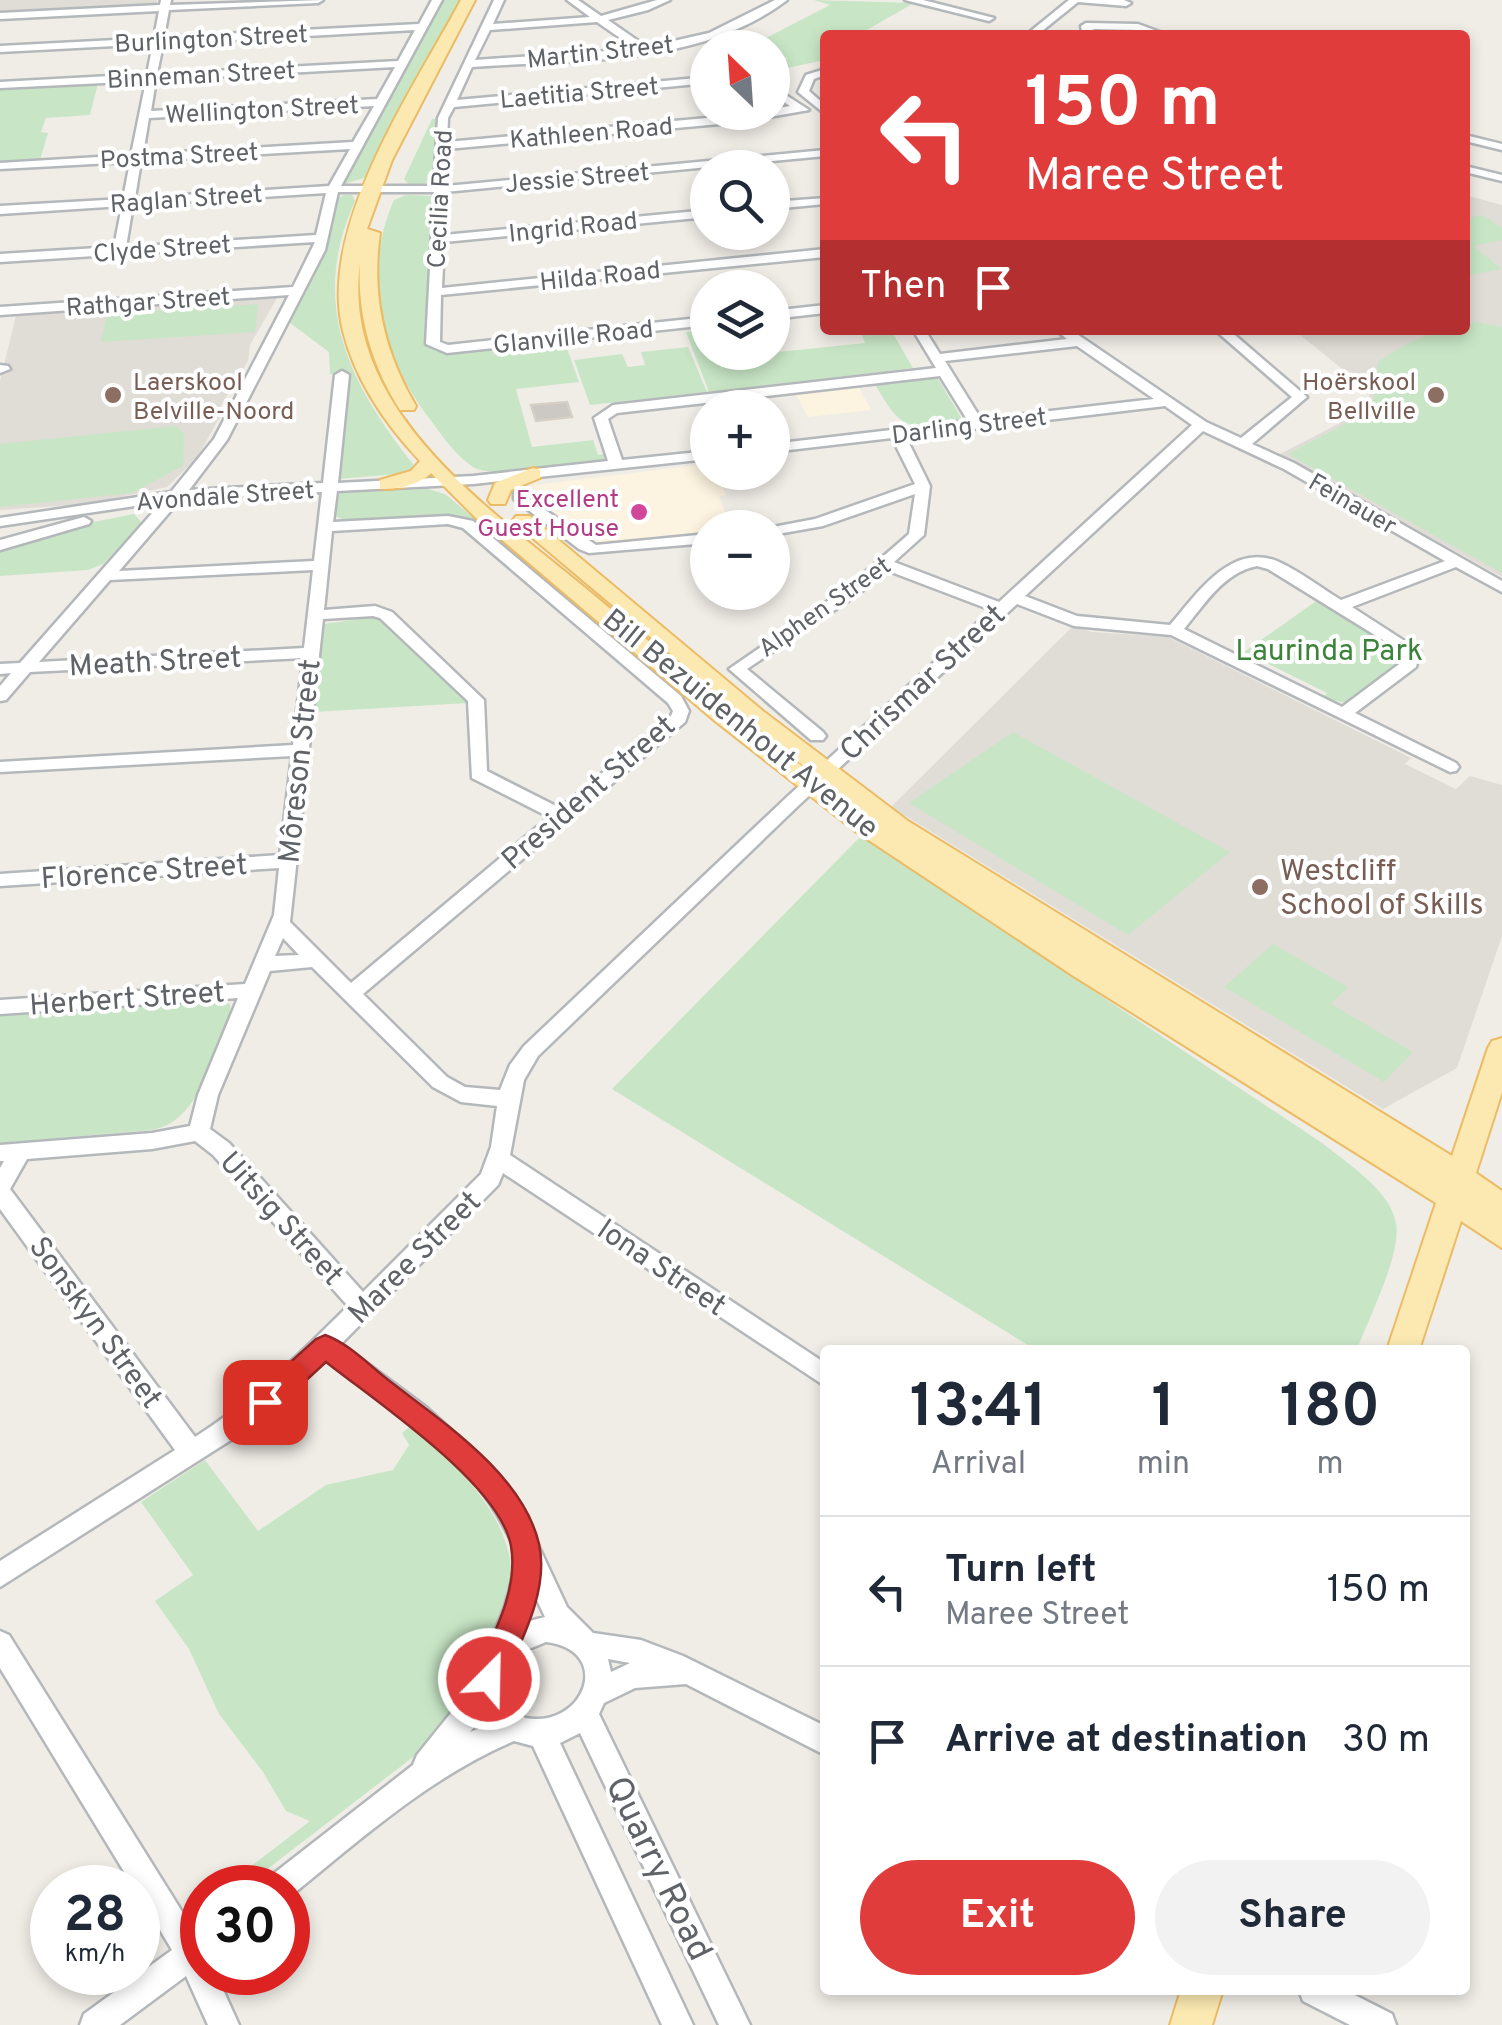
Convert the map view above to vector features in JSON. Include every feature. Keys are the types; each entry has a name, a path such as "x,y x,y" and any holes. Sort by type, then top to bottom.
{"main road":[{"name":"Bill Bezuidenhout Avenue","path":"468,0 351,244 345,282 351,329 363,363 386,404 431,462 817,779 998,914 1455,1186 1502,1207"},
{"path":"428,110 483,0"},
{"name":"Bill Bezuidenhout Avenue","path":"412,143 380,189 366,260 372,327 404,402 433,440 474,480 508,498 817,779"},
{"path":"387,484 418,475 431,462"},
{"path":"508,498 502,487 533,474"},
{"path":"1405,1345 1502,1048"},
{"name":"Bill Bezuidenhout Avenue","path":"1455,1186 1502,1236"},
{"path":"1191,2025 1200,1995"}],"street":[{"path":"0,16 165,4 318,0"},
{"path":"0,696 177,496 220,440 323,238 333,189 437,0"},
{"name":"Cecilia Road","path":"438,348 433,342 442,118 498,0"},
{"path":"572,0 644,50"},
{"path":"486,27 598,18 641,10 665,0"},
{"name":"Martin Street","path":"719,30 782,0"},
{"path":"910,0 989,18"},
{"path":"1038,30 1078,0 1126,3"},
{"path":"119,251 165,4"},
{"path":"1055,19 1086,26 1151,30"},
{"path":"1086,26 1087,30"},
{"name":"Burlington Street","path":"0,49 422,28"},
{"name":"Martin Street","path":"468,64 644,50 690,41"},
{"name":"Binneman Street","path":"0,85 402,64"},
{"path":"820,74 810,77 803,92 820,105"},
{"name":"Laetitia Street","path":"450,104 690,82"},
{"path":"790,101 820,121"},
{"name":"Wellington Street","path":"144,116 380,102"},
{"name":"Kathleen Road","path":"441,146 741,119 800,107"},
{"path":"1470,139 1502,147"},
{"name":"Postma Street","path":"0,166 357,145"},
{"name":"Jessie Street","path":"380,189 439,190 820,153"},
{"path":"1470,170 1502,178"},
{"name":"Raglan Street","path":"0,210 380,189"},
{"path":"790,204 820,201"},
{"name":"Ingrid Road","path":"438,239 690,214"},
{"name":"Clyde Street","path":"0,258 323,238"},
{"name":"Hilda Road","path":"435,292 820,253"},
{"name":"Rathgar Street","path":"0,311 297,291"},
{"path":"790,312 820,309"},
{"name":"Glanville Road","path":"438,348 690,324"},
{"path":"922,335 977,424"},
{"name":"Feinauer","path":"1069,335 1201,425 1244,444 1502,587"},
{"path":"1227,335 1300,397 1244,444"},
{"path":"617,466 600,418 613,408 1079,342"},
{"name":"Môreson Street","path":"199,1132 208,1095 281,924 342,375"},
{"name":"Darling Street","path":"790,446 1166,402"},
{"name":"Chrismar Street","path":"518,1068 530,1051 817,779 1201,425"},
{"path":"790,528 818,524 924,486 898,433"},
{"path":"474,480 690,457"},
{"name":"Avondale Street","path":"0,522 177,496 474,480"},
{"name":"Alphen Street","path":"817,736 740,675 738,666 885,564 916,535 924,486"},
{"path":"0,546 177,496"},
{"path":"508,498 594,550 690,540"},
{"name":"President Street","path":"324,526 443,520 468,524 676,700 681,711 679,718 350,994"},
{"path":"1174,630 1235,565 1244,561 1268,563 1406,645 1414,658 1343,714"},
{"path":"1341,606 1456,562"},
{"path":"885,564 1074,621 1174,630 1450,767"},
{"path":"106,576 319,565"},
{"path":"315,615 374,611 386,615 476,700 475,767 479,776 563,817"},
{"name":"Meath Street","path":"0,669 310,653"},
{"path":"0,767 300,750"},
{"name":"Florence Street","path":"0,880 288,861"},
{"path":"281,924 445,1086 467,1096 508,1099"},
{"path":"266,964 318,960"},
{"name":"Herbert Street","path":"0,1007 254,990"},
{"name":"Maree Street","path":"0,1575 259,1407 325,1346 477,1194 499,1159 508,1099 518,1068"},
{"path":"0,1190 10,1152 152,1141 199,1132"},
{"name":"Uitsig Street","path":"199,1132 221,1149 364,1307"},
{"name":"Iona Street","path":"499,1159 820,1373"},
{"name":"Sonskyn Street","path":"0,1190 192,1453"},
{"path":"325,1346 481,1473 511,1514 525,1546 598,1672 590,1703"},
{"path":"405,1788 460,1728 488,1686 523,1594 525,1546"},
{"path":"501,1651 532,1630 550,1628 578,1639 642,1650 820,1738"},
{"path":"0,1644 180,1925"},
{"path":"307,1865 405,1788 472,1745 528,1730 569,1725 590,1703 633,1675 685,1671"},
{"path":"488,1686 496,1710 528,1730"},
{"name":"Quarry Road","path":"590,1703 734,2025"},
{"name":"Quarry Road","path":"528,1730 678,2025"},
{"path":"95,2025 180,1962"},
{"path":"213,1995 224,2025"},
{"path":"1323,1995 1380,2025"}],"shaded area":[{"path":"0,0 157,0 156,5 0,13"},
{"name":"Hoërskool Bellville","path":"1470,196 1502,205 1502,577 1280,454 1367,409 1371,382 1341,368 1300,335 1470,335"},
{"name":"Laerskool Belville-Noord","path":"277,298 250,345 248,361 219,409 222,413 197,458 167,487 87,504 0,510 0,381 16,316"},
{"path":"857,384 871,410 808,417 794,391"},
{"name":"Excellent Guest House","path":"690,466 690,490 724,490 726,495 719,496 724,510 690,510 690,533 604,544 591,541 528,491 534,485"},
{"name":"Westcliff School of Skills","path":"1073,626 1092,632 1168,637 1411,758 1405,764 1456,789 1470,776 1502,785 1502,936 1457,1068 1383,1109 891,807"}],"green space":[{"path":"441,0 460,0 367,177 344,184 341,182"},
{"path":"814,0 914,3 867,30 820,30 820,61 790,67 790,30 781,30 830,5"},
{"path":"98,83 90,115 46,118 41,132 48,133 40,160 0,163 0,88"},
{"path":"432,119 437,119 434,181 418,186 408,184 404,179"},
{"path":"352,195 355,201 342,238 336,274 342,340 370,403 413,464 411,473 338,479 349,374 330,374 329,352 290,323 326,246 336,199"},
{"path":"406,195 433,196 428,347 444,352 564,340 579,382 516,389 532,447 593,440 598,455 606,454 608,459 540,472 483,471 467,463 441,434 400,371 381,316 378,258 394,200"},
{"path":"1483,215 1502,228 1502,240 1473,246 1502,269 1470,275 1470,218"},
{"path":"258,304 255,332 101,342 107,314"},
{"name":"Hoërskool Bellville","path":"1470,324 1502,327 1502,573 1288,454 1373,409 1378,362 1431,335 1470,335"},
{"path":"862,335 894,335 913,368 726,390 708,390 701,370 790,370 790,351 865,343"},
{"path":"688,347 690,370 698,370 706,390 590,405 574,360 622,354 628,367 645,365 641,352"},
{"path":"937,377 962,419 909,424 893,412 876,386 880,382"},
{"path":"176,426 184,434 183,466 132,493 0,507 0,444"},
{"path":"428,489 445,494 475,519 348,521 334,516 340,493"},
{"path":"134,514 142,523 103,564 88,570 0,576 0,549 78,525"},
{"name":"Laurinda Park","path":"1319,599 1405,652 1405,661 1346,703 1322,698 1327,693 1244,652"},
{"path":"372,617 468,703 314,712 324,624"},
{"path":"1013,732 1230,852 1128,935 909,803"},
{"path":"861,836 1355,1168 1377,1188 1392,1211 1396,1223 1394,1252 1359,1345 1028,1345 612,1089"},
{"path":"1273,944 1348,987 1331,1004 1413,1052 1384,1082 1224,987"},
{"path":"218,1001 230,1004 231,1014 211,1066 193,1100 168,1124 152,1130 0,1143 0,1016"},
{"path":"412,1425 482,1498 506,1543 511,1593 442,1731 430,1744 273,1865 253,1865 310,1821 286,1811 263,1772 219,1714 189,1649 155,1601 193,1575 141,1502 205,1460 258,1531 326,1485 393,1470 409,1445 402,1433"}],"building":[{"path":"567,402 572,417 536,421 531,405"}],"place":[{"name":"Laerskool Belville-Noord","path":"113,395"},
{"name":"Hoërskool Bellville","path":"1436,395"},
{"name":"Excellent Guest House","path":"639,512"},
{"name":"Westcliff School of Skills","path":"1260,887"}],"route":[{"path":"265,1402 325,1346 454,1447 491,1484 519,1529 525,1546 526,1572 520,1605 489,1679"}]}
